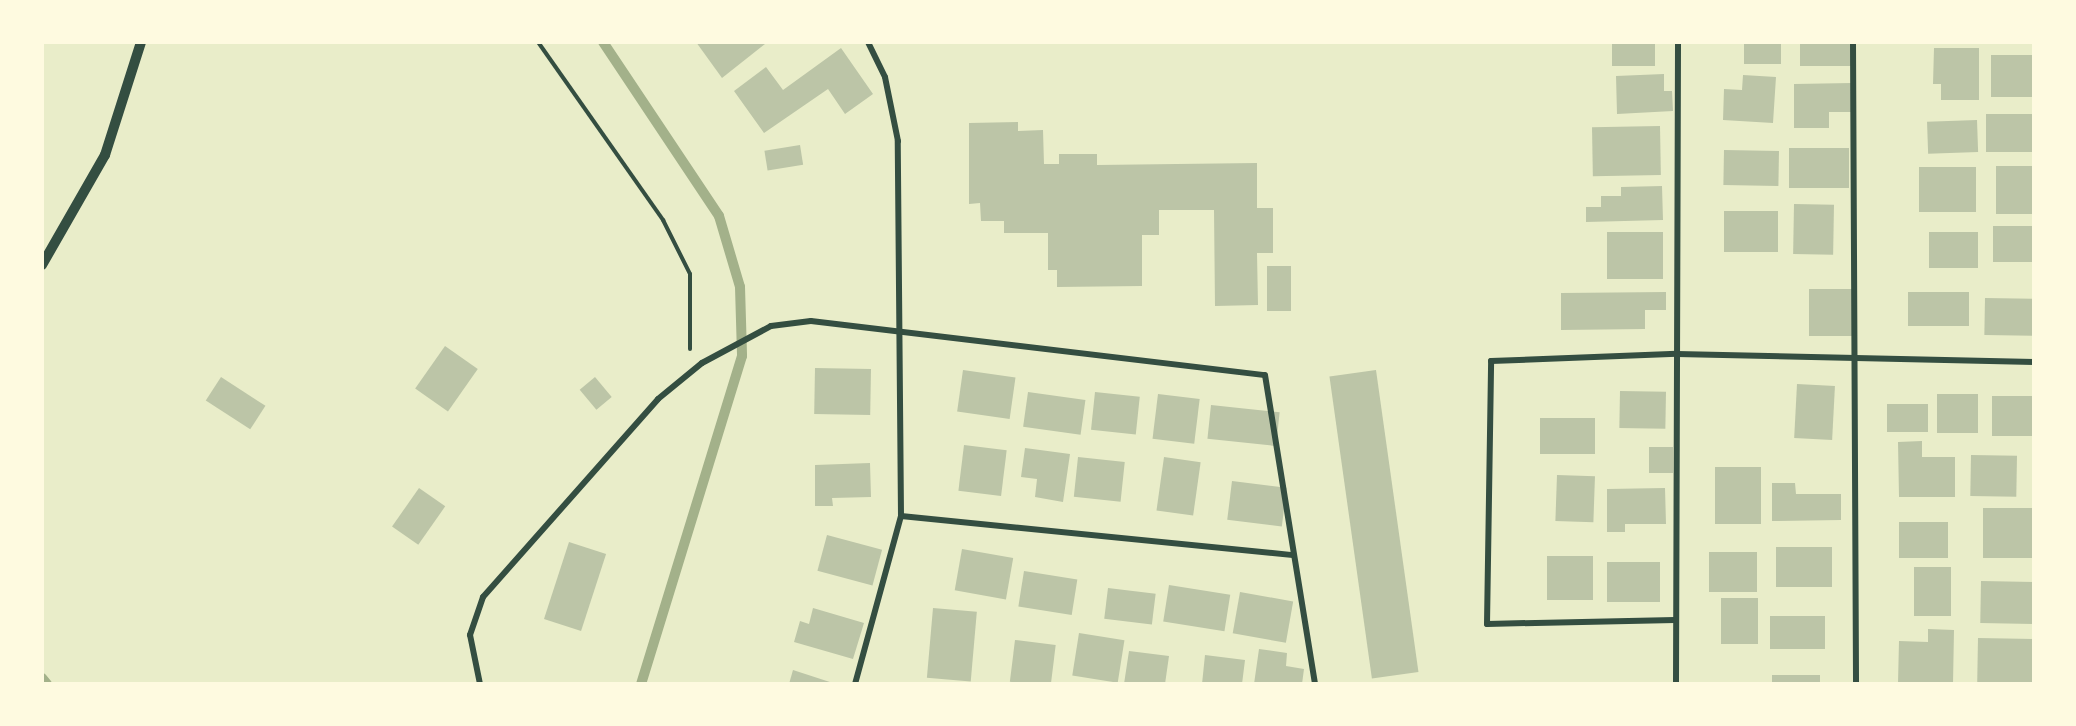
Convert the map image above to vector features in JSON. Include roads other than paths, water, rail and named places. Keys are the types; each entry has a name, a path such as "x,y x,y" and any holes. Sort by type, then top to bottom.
{"street":[{"path":"42,265 105,154 141,42"},
{"path":"855,684 901,516 898,141 885,77 868,42"},
{"path":"1676,684 1678,42"},
{"path":"1853,42 1856,684"},
{"path":"480,684 470,635 483,597 658,399 702,363 771,326 811,321 1265,375 1315,684"},
{"path":"1675,620 1486,624 1486,414 1491,361 1677,354 2034,363"},
{"path":"901,516 1293,555"}],"waterway":[{"path":"603,42 719,216 740,287 742,356 641,684"},
{"path":"42,678 47,684"}]}
